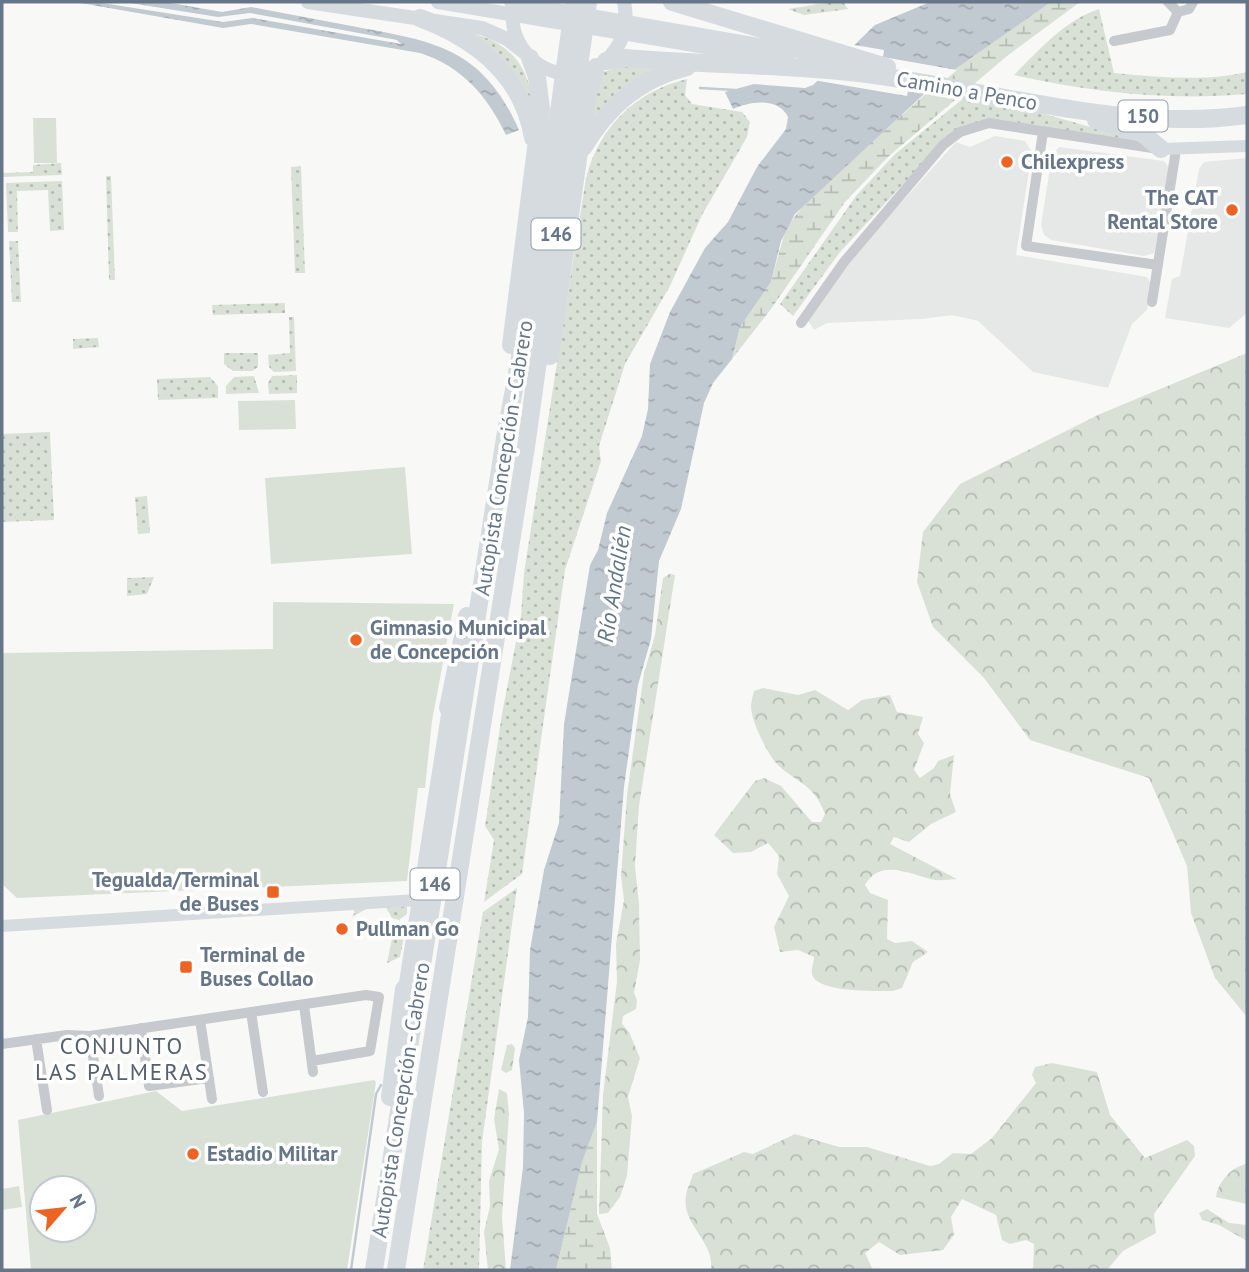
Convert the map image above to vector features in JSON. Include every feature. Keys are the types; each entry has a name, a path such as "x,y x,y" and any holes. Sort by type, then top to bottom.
{"highway":[{"path":"577,13 588,2"},
{"path":"672,2 733,20"},
{"path":"702,2 780,53 865,69"},
{"name":"Autopista Concepción - Cabrero","path":"374,1270 505,438 541,243 577,13"},
{"name":"Autopista Concepción - Cabrero","path":"396,1270 526,447 577,13"},
{"path":"420,18 466,40 492,60 509,79 528,114 534,166"},
{"path":"580,154 601,120 621,98 651,79 697,65 780,53 865,69"},
{"path":"505,438 512,332 541,99 527,55"},
{"path":"526,447 555,332 587,96 595,67 625,58 697,65"},
{"name":"Camino a Penco","path":"865,69 1008,93 1176,108 1247,104"},
{"name":"Camino a Penco","path":"1008,93 1039,104 1163,118 1247,115"},
{"path":"1039,104 1142,133 1169,149"},
{"path":"448,708 472,596 487,560"},
{"path":"381,1228 384,1153 404,989"}],"main road":[{"path":"308,2 482,28 507,39 555,72 595,67 615,51 625,31 624,2"},
{"path":"442,2 689,37"},
{"path":"527,55 513,30 513,2 780,53"}],"street":[{"path":"1167,2 1178,12 1187,11 1193,4 1203,2"},
{"path":"1114,41 1170,30 1178,12"},
{"path":"801,323 844,262 943,145 960,132 980,124 997,124 1169,149 1247,146"},
{"path":"1043,132 1026,246 1158,265"},
{"path":"1153,302 1169,149"},
{"path":"404,989 448,708"},
{"path":"2,926 418,900"},
{"path":"2,1044 67,1035 90,1036 141,1028 200,1020 304,1004 366,995 379,997 370,1051 312,1066 304,1004"},
{"path":"251,1012 263,1092"},
{"path":"200,1020 212,1099"},
{"path":"141,1028 149,1087 209,1078"},
{"path":"90,1036 99,1096"},
{"path":"36,1039 47,1110"}],"shaded area":[{"path":"995,136 1025,141 1032,152 1016,255 1147,277 1152,285 1147,310 1132,324 1108,388 1033,372 978,321 952,315 827,323 814,330 807,319 844,266 956,142 970,147"},
{"path":"1059,147 1164,161 1170,169 1154,253 1144,256 1051,240 1044,235 1041,225 1052,155"},
{"path":"1247,158 1247,313 1229,328 1165,318 1172,279 1180,276 1199,169 1204,162"}],"green space":[{"path":"843,2 848,9 804,15 788,9"},
{"path":"1051,2 1080,2 1007,56 889,156 845,202 771,309 732,359 740,327 771,282 786,228 810,197 959,64"},
{"path":"1099,9 1114,73 1198,78 1247,72 1247,94 1159,96 1072,86 1014,75 1064,28"},
{"path":"470,32 500,45 518,62 529,85 537,115 466,35"},
{"path":"623,66 658,69 615,94 593,120 589,118 603,72"},
{"path":"687,79 685,95 692,104 742,112 750,122 747,137 702,215 670,286 625,364 599,446 601,461 565,570 522,874 484,902 494,840 485,826 502,714 521,616 524,573 586,178 600,143 622,114 652,92"},
{"path":"965,97 1041,113 1144,142 989,119 961,127 947,137 840,252 793,316 780,304 856,196 895,154"},
{"path":"33,118 56,118 57,163 34,163"},
{"path":"61,163 62,175 2,177 2,173 33,172 33,165"},
{"path":"301,166 305,273 295,273 291,167"},
{"path":"106,176 111,176 115,280 109,280"},
{"path":"62,181 64,230 50,231 48,190 17,191 18,232 8,232 6,183"},
{"path":"9,241 18,241 21,302 12,302"},
{"path":"285,303 285,313 213,315 212,305"},
{"path":"289,317 294,317 296,371 274,372 269,367 268,355 290,353"},
{"path":"98,338 99,347 73,349 73,339"},
{"path":"224,353 258,353 258,367 252,371 233,371 224,364"},
{"path":"1247,353 1247,1017 1215,978 1191,913 1187,866 1149,778 1030,740 984,678 933,627 917,582 923,532 960,484 1100,414"},
{"path":"297,375 297,393 269,394 268,383 272,376"},
{"path":"254,376 259,393 226,394 226,386 234,377"},
{"path":"210,377 218,386 218,398 158,400 157,379"},
{"path":"295,400 296,429 239,430 238,401"},
{"path":"50,432 54,520 2,522 2,434"},
{"path":"405,467 412,554 271,564 265,478"},
{"path":"147,496 150,533 138,534 135,497"},
{"path":"669,574 675,575 639,806 635,866 640,960 634,993 637,1000 636,1009 623,1016 622,1024 629,1032 640,1058 628,1097 632,1116 627,1176 620,1197 608,1213 599,1214 603,1095 617,981 616,944 624,900 621,876 627,795 644,673 655,635 663,578"},
{"path":"154,577 147,594 127,596 127,578"},
{"path":"273,602 454,604 432,721 425,788 418,788 407,881 17,898 2,884 2,653 273,649"},
{"path":"763,688 798,695 815,690 848,710 862,700 890,695 897,712 923,717 918,734 924,743 914,770 920,778 934,768 938,761 954,755 950,794 956,812 931,824 909,842 894,837 890,844 957,879 935,880 888,870 879,872 865,885 870,893 888,900 887,939 895,943 912,941 928,952 913,962 902,988 893,991 861,991 824,985 812,974 814,957 798,950 780,952 774,927 789,896 777,874 779,856 768,843 751,852 733,853 714,835 755,781 764,778 781,786 812,822 821,822 825,814 811,791 780,767 761,739 751,707 754,691"},
{"path":"517,888 482,1142 479,1270 423,1270 483,912"},
{"path":"403,903 407,906 407,914 399,920 392,918 385,906 370,907 352,917 355,912 351,908"},
{"path":"406,927 400,957 387,963 393,934"},
{"path":"512,1044 515,1048 512,1070 506,1073 501,1070 507,1045"},
{"path":"1052,1063 1097,1072 1110,1115 1145,1158 1187,1140 1194,1146 1195,1156 1154,1214 1156,1233 1123,1251 1107,1270 1033,1270 1034,1244 1026,1240 1010,1244 1002,1240 996,1215 962,1199 951,1217 954,1235 943,1250 900,1255 879,1242 865,1253 873,1270 711,1270 708,1250 688,1215 686,1206 693,1174 744,1152 753,1154 795,1134 839,1147 867,1147 930,1166 939,1164 953,1153 971,1154 992,1138 1036,1083 1032,1075 1035,1067"},
{"name":"Estadio Militar","path":"374,1080 376,1082 347,1270 31,1270 29,1244 98,1244 98,1174 28,1174 28,1235 18,1120 156,1091 182,1111"},
{"path":"499,1089 507,1093 509,1114 502,1217 506,1270 488,1270 484,1232 490,1206 489,1181 499,1149 494,1119"},
{"path":"597,1122 597,1214 610,1248 612,1270 556,1270 582,1161"},
{"path":"1247,1164 1247,1204 1216,1197 1227,1176 1241,1165"},
{"path":"19,1186 22,1207 2,1210 2,1189"},
{"path":"1207,1209 1229,1223 1247,1225 1247,1241 1219,1225 1202,1220 1199,1213"}],"water":[{"path":"75,2 96,2 223,22 252,18 401,44 397,40 250,13 218,17 124,2 165,2 222,12 251,7 414,39 456,55 474,67 491,83 519,130 506,135 491,108 472,85 449,66 420,53 251,24 223,28"},
{"name":"Río Andalién","path":"930,2 1051,2 938,81 795,214 781,241 771,282 740,327 732,359 713,383 704,403 681,509 659,561 651,639 638,685 624,787 597,1122 582,1162 556,1270 510,1270 523,1167 524,1113 519,1060 528,1017 530,950 544,870 559,823 564,724 590,565 598,550 607,513 642,436 648,409 650,364 670,312 705,248 728,222 757,167 786,129 788,117 778,106 764,102 733,109 725,92 754,84 805,88 813,85 875,25"}],"pier":[{"path":"849,44 884,50 883,57 957,70 929,94 908,91 907,96 813,80"}],"waterway":[{"path":"700,88 735,90"},
{"path":"351,1270 376,1094 381,1085"}],"place":[{"name":"Chilexpress","path":"1007,162"},
{"name":"The CAT Rental Store","path":"1232,210"},
{"name":"Gimnasio Municipal de Concepción","path":"356,640"},
{"name":"Tegualda/Terminal de Buses","path":"273,892"},
{"name":"Pullman Go","path":"342,929"},
{"name":"Terminal de Buses Collao","path":"186,967"},
{"name":"Estadio Militar","path":"193,1154"}],"district":[{"name":"CONJUNTO LAS PALMERAS","path":"122,1059"}]}
